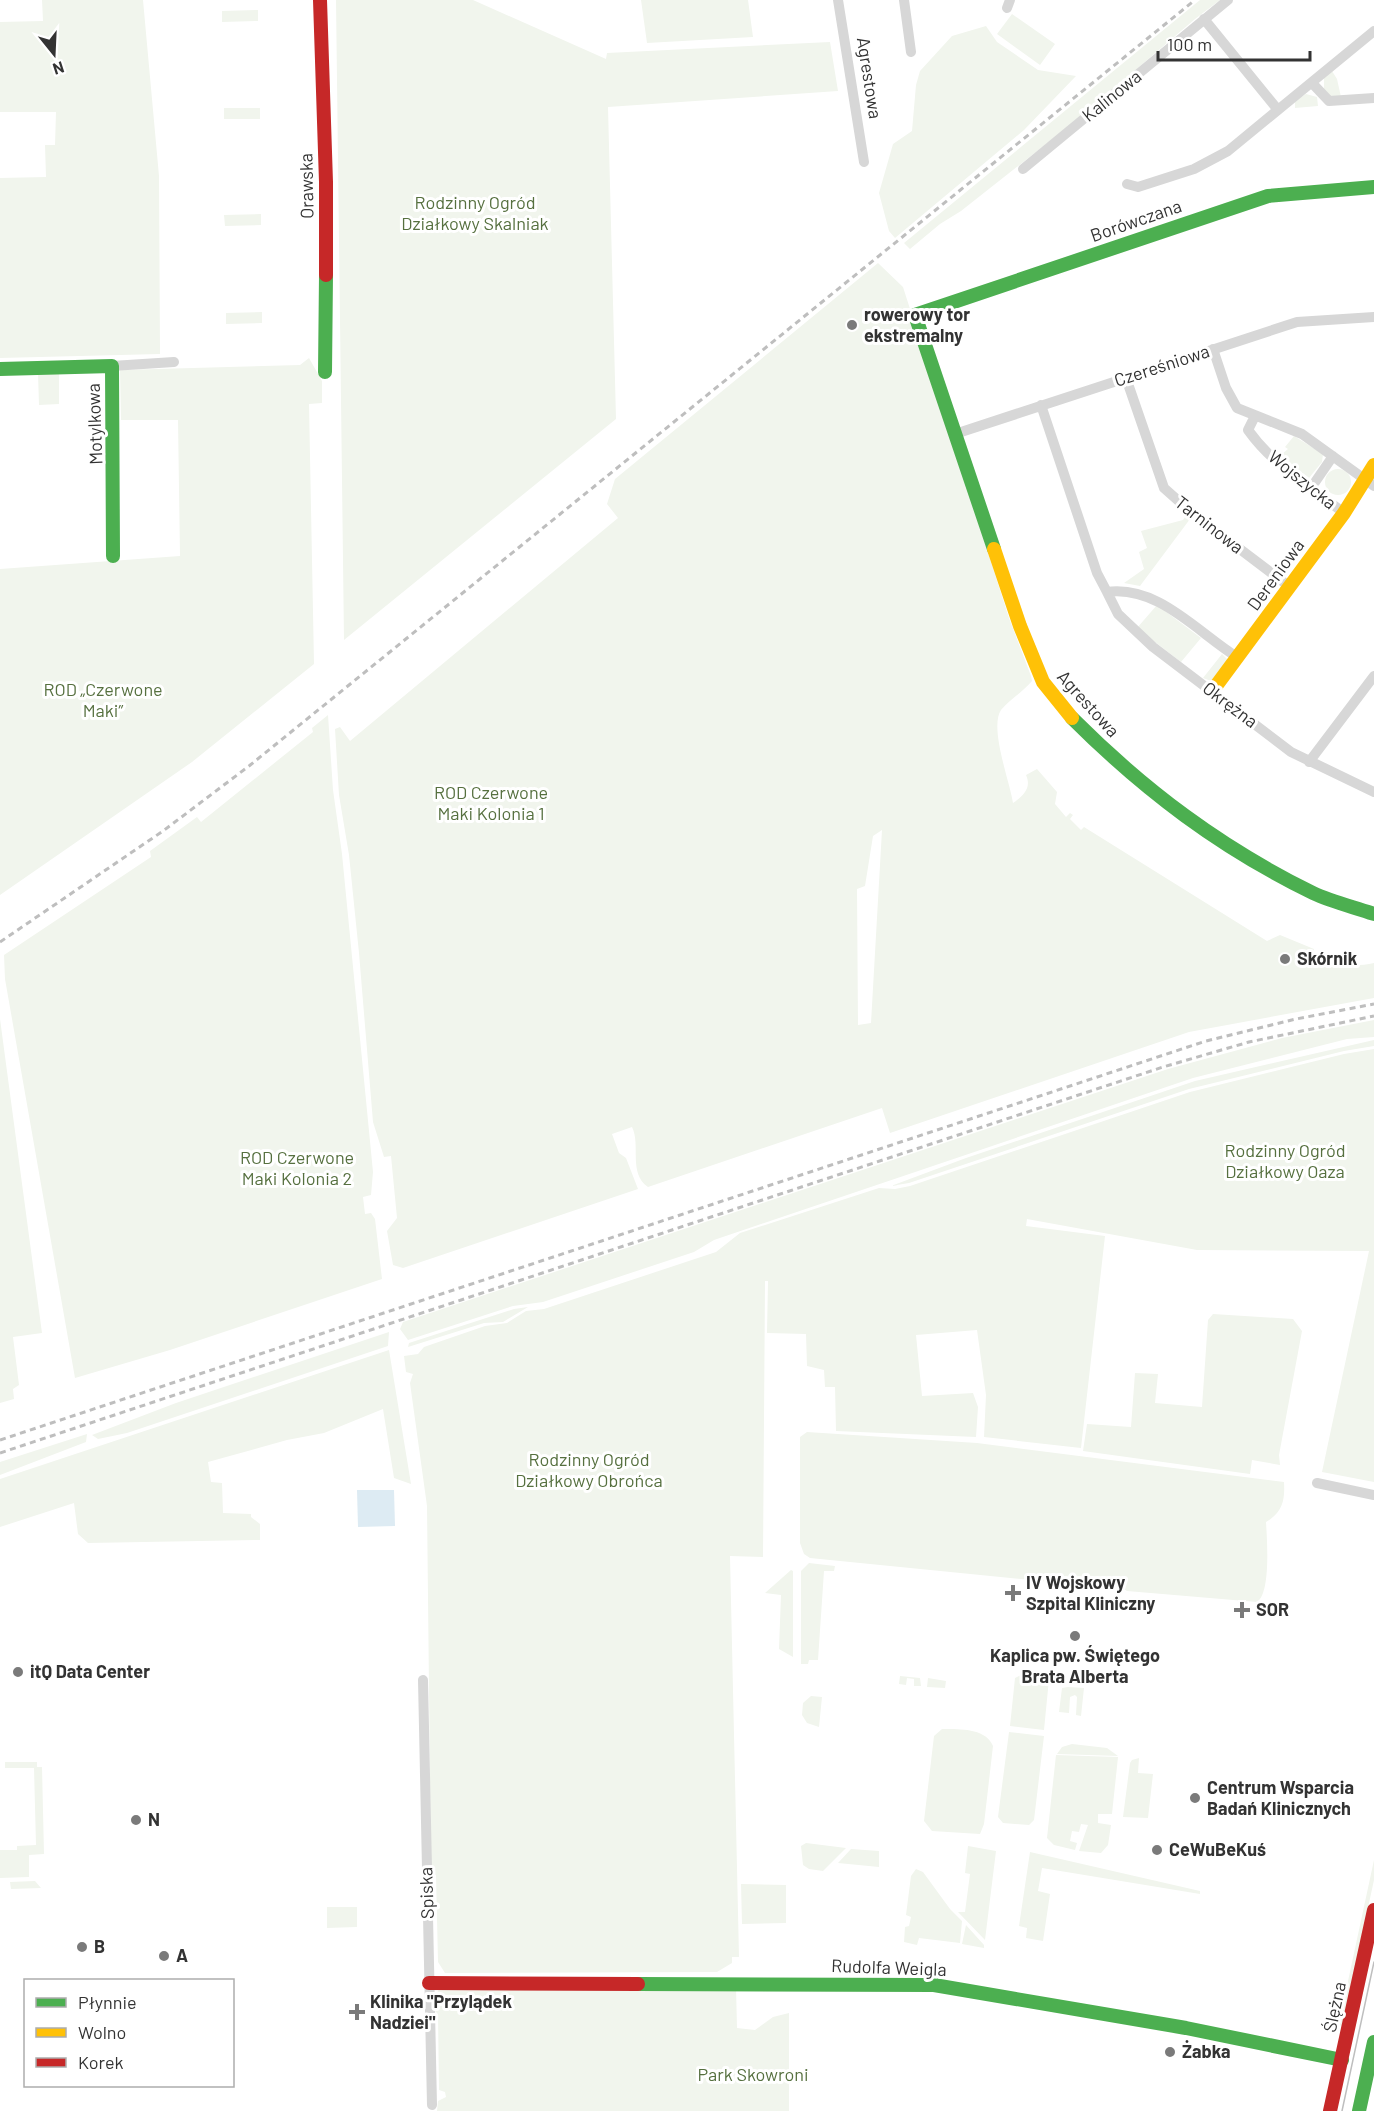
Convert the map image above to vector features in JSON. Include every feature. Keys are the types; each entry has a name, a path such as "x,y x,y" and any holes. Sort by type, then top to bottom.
{"street":[{"name":"Orawska","path":"320,0 326,182 325,372"},
{"name":"Agrestowa","path":"838,0 864,162"},
{"path":"904,0 911,52"},
{"name":"Kalinowa","path":"1023,169 1228,0"},
{"path":"1204,19 1278,110"},
{"path":"1126,184 1138,187 1211,162 1374,31"},
{"path":"1312,83 1329,101 1374,98"},
{"name":"Borówczana","path":"915,315 1268,196 1374,187"},
{"name":"Agrestowa","path":"915,315 1037,672 1071,717 1138,780 1223,843 1316,894 1374,914"},
{"name":"Czereśniowa","path":"955,434 1297,322 1374,316"},
{"name":"Wojszycka","path":"1213,349 1232,401 1243,412 1302,434 1370,483"},
{"path":"112,366 174,362"},
{"name":"Motylkowa","path":"0,369 112,366 113,556"},
{"name":"Tarninowa","path":"1126,378 1164,488 1184,507 1290,587"},
{"name":"Okrężna","path":"1041,405 1097,573 1118,614 1129,626 1291,752 1374,792"},
{"name":"Wojszycka","path":"1255,416 1248,430 1257,443 1284,469 1344,513"},
{"path":"1311,488 1333,456"},
{"name":"Dereniowa","path":"1213,690 1344,513 1370,483 1374,465"},
{"path":"1107,592 1130,592 1154,598 1237,657"},
{"path":"1309,762 1374,676"},
{"path":"1317,1483 1374,1495"},
{"name":"Spiska","path":"423,1680 432,2105"},
{"name":"Ślężna","path":"1330,2111 1374,1910"},
{"name":"Rudolfa Weigla","path":"429,1983 934,1985 1186,2028 1341,2060"},
{"path":"1359,2111 1374,2042"}],"green space":[{"path":"42,0 143,0 159,176 160,354 0,358 0,178 46,177 45,145 55,145 56,112 0,112 0,22 43,21"},
{"name":"Rodzinny Ogród Działkowy Skalniak","path":"336,0 473,0 606,59 607,53 830,42 838,91 608,107 616,419 344,640"},
{"path":"641,0 748,0 753,37 647,43"},
{"path":"1200,0 1220,0 1084,114 961,211 940,224 910,249 904,243"},
{"path":"258,10 258,21 222,22 222,11"},
{"path":"1012,14 1055,44 1040,65 997,34"},
{"path":"986,26 997,42 1038,70 1076,76 1024,130 895,238 889,231 879,193 893,144 912,131 916,85 920,71 952,36"},
{"path":"1332,71 1337,79 1341,97 1332,97 1324,90 1324,78"},
{"path":"1306,94 1317,97 1318,106 1295,108 1295,101"},
{"path":"224,108 260,108 260,119 224,119"},
{"path":"261,214 261,225 225,226 224,215"},
{"name":"ROD Czerwone Maki Kolonia 1","path":"878,263 903,287 1009,618 1031,676 1032,681 1001,710 998,718 997,729 1001,755 1013,803 1027,788 1026,775 1037,769 1057,792 1055,804 1066,817 1070,813 1073,815 1070,819 1081,830 1084,827 1267,941 1280,935 1314,949 1312,956 1327,961 1350,965 1374,963 1374,998 1189,1032 890,1133 882,1108 648,1187 638,1174 632,1127 612,1134 619,1153 626,1158 638,1189 403,1268 393,1265 387,1231 397,1218 391,1156 384,1157 373,1122 349,855 339,795 335,729 340,727 350,741 618,518 607,504 615,479","holes":["882,830 871,1023 858,1025 857,889 865,886 873,836"]},
{"path":"262,312 262,323 226,324 226,313"},
{"name":"ROD „Czerwone Maki”","path":"309,358 322,381 322,403 309,404 314,664 192,762 0,895 0,569 180,556 178,420 121,420 120,370 300,365"},
{"path":"38,373 59,373 59,404 39,405"},
{"path":"1294,436 1323,454 1322,462 1309,478 1283,458 1282,454 1288,449 1285,447"},
{"path":"1338,469 1348,472 1351,482 1348,492 1338,495 1328,492 1325,482 1328,472"},
{"path":"1185,517 1190,519 1140,586 1124,583 1144,569 1139,552 1147,548 1141,531 1183,520"},
{"path":"1157,605 1201,638 1181,662 1137,628"},
{"path":"1222,654 1228,660 1211,681 1203,678"},
{"name":"ROD Czerwone Maki Kolonia 2","path":"328,715 333,790 342,854 373,1172 371,1195 363,1197 365,1214 371,1213 375,1219 382,1279 170,1350 75,1378 5,979 4,955 151,857 150,851 197,817 201,822 313,732 312,728"},
{"path":"0,1019 42,1333 13,1337 19,1385 13,1389 14,1399 0,1403"},
{"path":"1374,1020 1374,1037 1347,1039 1193,1078 714,1240 694,1252 543,1302 513,1306 408,1340 400,1329 403,1322 1168,1069 1282,1038"},
{"path":"1374,1040 1374,1046 1344,1051 1189,1089 909,1183 891,1186 966,1158 1195,1081"},
{"name":"Rodzinny Ogród Działkowy Obrońca","path":"1374,1049 1374,1482 1322,1472 1369,1251 1197,1250 1027,1219 1026,1226 1105,1236 1081,1448 984,1437 986,1395 977,1330 916,1335 922,1396 973,1393 978,1407 976,1437 836,1431 835,1387 825,1387 824,1370 807,1366 806,1334 767,1333 768,1281 765,1281 763,1557 730,1556 739,1957 732,1957 732,1963 717,1972 445,1973 438,1962 436,1875 431,1871 427,1506 410,1383 413,1374 406,1372 404,1356 418,1354 424,1347 485,1326 507,1323 526,1311 544,1309 716,1252 740,1233 879,1188 895,1189 910,1186 1190,1092 1344,1054"},
{"path":"528,1307 503,1322 484,1323 408,1347 409,1343 514,1309"},
{"path":"1213,1314 1293,1319 1302,1331 1279,1455 1280,1465 1252,1460 1250,1474 1083,1451 1087,1424 1131,1427 1135,1373 1158,1374 1155,1403 1202,1407 1208,1320"},
{"path":"389,1332 388,1346 127,1433 98,1439 92,1435 176,1403"},
{"path":"389,1350 411,1484 394,1478 383,1409 324,1433 287,1440 208,1462 211,1482 222,1483 223,1513 251,1514 251,1517 260,1524 260,1540 88,1543 78,1534 74,1503 0,1527 0,1479"},
{"path":"807,1432 977,1443 1284,1482 1282,1505 1266,1522 1267,1565 1261,1597 1257,1602 1127,1591 1115,1583 1062,1577 1051,1582 810,1558 804,1554 800,1543 800,1437"},
{"path":"87,1434 86,1442 0,1475 0,1462"},
{"path":"809,1563 835,1566 834,1571 824,1571 818,1660 809,1660 808,1664 801,1664 801,1571"},
{"path":"791,1570 793,1571 793,1657 779,1649 781,1595 765,1593"},
{"path":"1021,1675 1049,1679 1044,1730 1010,1726 1015,1678"},
{"path":"900,1676 920,1678 921,1686 914,1686 914,1679 907,1678 906,1685 899,1684"},
{"path":"928,1678 946,1681 945,1688 927,1687"},
{"path":"1062,1688 1084,1688 1081,1716 1076,1715 1077,1697 1075,1695 1070,1697 1069,1713 1059,1712"},
{"path":"811,1696 822,1697 819,1727 807,1723 802,1715 803,1703"},
{"path":"942,1729 978,1733 989,1740 993,1746 984,1824 980,1834 932,1831 924,1821 934,1736"},
{"path":"1009,1732 1044,1736 1034,1820 1029,1825 1003,1823 998,1817"},
{"path":"1072,1744 1107,1748 1118,1756 1057,1754 1062,1747"},
{"path":"1056,1755 1118,1757 1112,1814 1098,1814 1098,1823 1111,1825 1108,1845 1101,1853 1079,1851 1088,1825 1081,1824 1079,1832 1072,1831 1070,1841 1077,1843 1075,1850 1054,1845 1047,1838"},
{"path":"1139,1758 1138,1773 1153,1774 1148,1818 1123,1817 1130,1763"},
{"path":"5,1762 37,1762 37,1767 42,1767 44,1854 29,1855 29,1877 0,1878 0,1850 17,1850 17,1846 36,1845 34,1768 5,1768"},
{"path":"806,1843 846,1848 823,1871 809,1869 803,1865 801,1846"},
{"path":"968,1846 996,1851 985,1940 958,1912 965,1912 970,1874 965,1873"},
{"path":"851,1849 879,1851 879,1867 838,1863"},
{"path":"1030,1852 1200,1891 1200,1894 1042,1868 1038,1891 1050,1894 1043,1941 1026,1938 1027,1928 1019,1926"},
{"path":"1374,1860 1374,1880 1342,2028 1339,2023"},
{"path":"916,1869 923,1872 950,1909 962,1921 960,1943 919,1938 917,1945 904,1942 905,1927 909,1926 911,1917 906,1915 911,1876"},
{"path":"35,1881 41,1888 11,1889 10,1882"},
{"path":"741,1884 786,1885 786,1923 742,1924"},
{"path":"327,1907 357,1907 357,1927 327,1928"},
{"path":"966,1925 984,1945 984,1948 962,1944"},
{"name":"Park Skowroni","path":"736,1987 737,2028 755,2030 773,2017 789,2013 789,2111 437,2111 438,2101 446,2097 445,2092 439,2090 438,2014 435,2011 434,1997 440,1988"}],"shaded area":[{"path":"357,1490 394,1490 395,1526 358,1527"}],"tram line":[{"path":"1342,2111 1374,1962"}],"railway":[{"path":"0,942 163,831 249,766 1195,0"},
{"path":"0,1440 1206,1041 1296,1019 1374,1004"},
{"path":"0,1453 1163,1067 1249,1042 1374,1016"}],"traffic: fast":[{"path":"994,549 915,315 1268,196 1374,187"},
{"path":"325,372 326,275"},
{"path":"0,369 112,366 113,556"},
{"path":"1072,718 1156,794 1216,837 1279,876 1313,893 1374,914"},
{"path":"638,1984 934,1985 1186,2028 1342,2060"},
{"path":"1359,2111 1374,2042"}],"traffic: slow":[{"path":"1213,690 1344,513 1374,465"},
{"path":"994,549 1020,626 1043,682 1072,718"}],"traffic: jam":[{"path":"320,0 326,182 326,275"},
{"path":"1330,2111 1374,1910"},
{"path":"429,1983 638,1984"}],"place":[{"name":"rowerowy tor ekstremalny","path":"852,325"},
{"name":"Skórnik","path":"1285,959"},
{"name":"IV Wojskowy Szpital Kliniczny","path":"1013,1593"},
{"name":"SOR","path":"1242,1610"},
{"name":"Kaplica pw. Świętego Brata Alberta","path":"1075,1636"},
{"name":"itQ Data Center","path":"18,1672"},
{"name":"Centrum Wsparcia Badań Klinicznych","path":"1195,1798"},
{"name":"N","path":"136,1820"},
{"name":"CeWuBeKuś","path":"1157,1850"},
{"name":"B","path":"82,1947"},
{"name":"A","path":"164,1956"},
{"name":"Klinika \"Przylądek Nadziei\"","path":"357,2012"},
{"name":"Żabka","path":"1170,2052"}],"park label":[{"name":"Rodzinny Ogród Działkowy Oaza","path":"1285,1161"}]}
